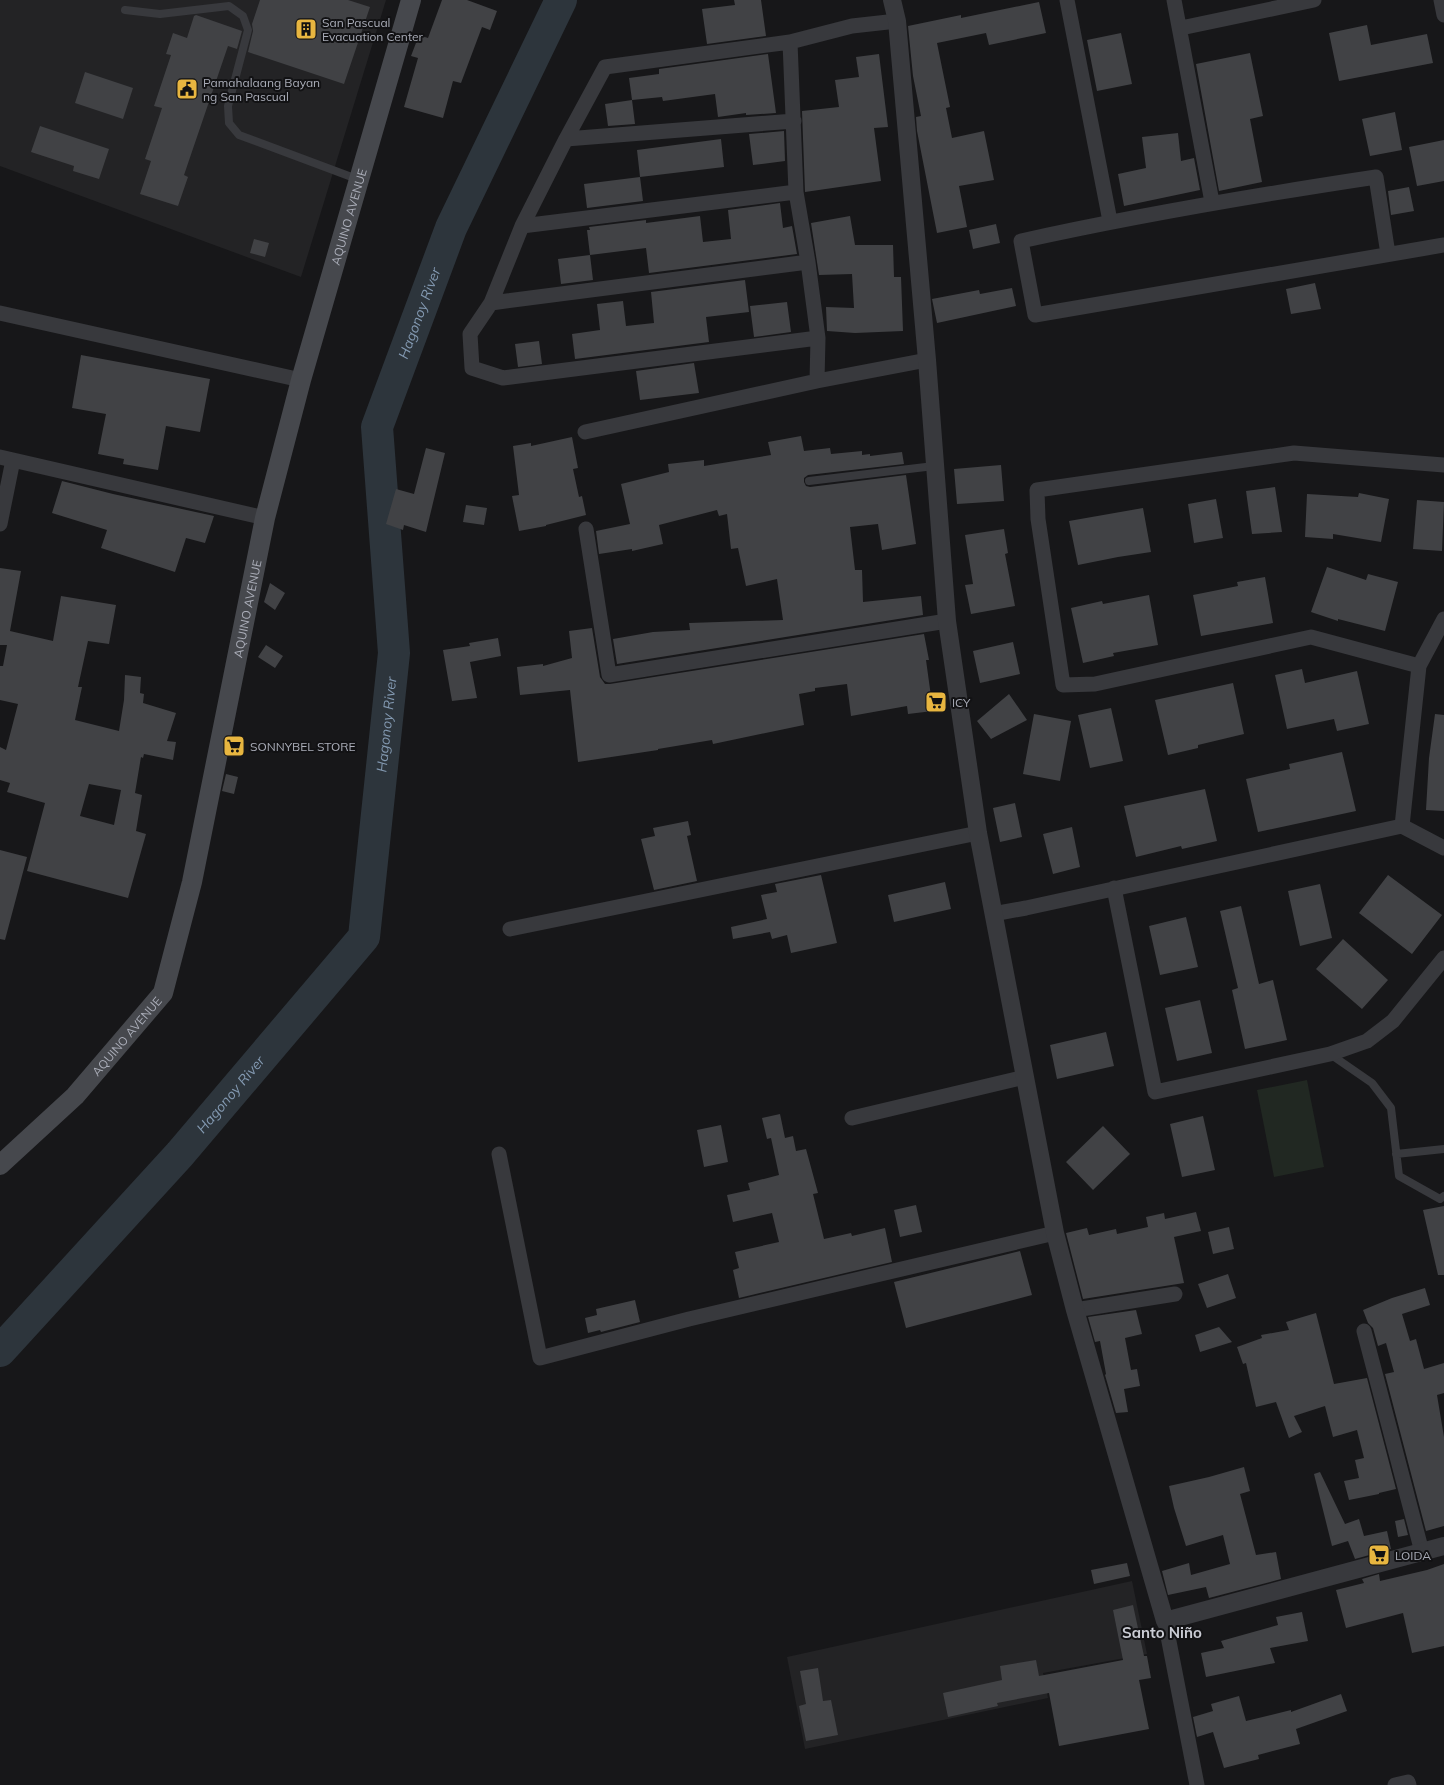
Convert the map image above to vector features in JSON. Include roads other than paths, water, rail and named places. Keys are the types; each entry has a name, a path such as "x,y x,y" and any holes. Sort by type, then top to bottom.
{"main road":[{"name":"AQUINO AVENUE","path":"0,1165 75,1096 163,993 192,882 265,518 301,380 411,0"}],"street":[{"path":"892,0 897,21 927,360 947,622 978,833 1055,1233 1075,1310 1165,1621 1197,1785"},
{"path":"1067,0 1110,221"},
{"path":"1174,0 1181,28 1212,202"},
{"path":"1181,28 1314,0"},
{"path":"1440,0 1444,15"},
{"path":"818,338 503,378 472,368 470,334 491,303 522,226 605,67 790,42 852,26 897,21"},
{"path":"790,42 796,192 818,338 817,381"},
{"path":"566,139 794,121"},
{"path":"1388,254 1376,177 1212,202 1020,240 1035,315 1444,245"},
{"path":"522,226 796,192"},
{"path":"491,303 808,262"},
{"path":"0,314 301,380"},
{"path":"585,432 817,381 927,360"},
{"path":"1419,666 1311,637 1095,684 1062,685 1038,519 1037,490 1294,453 1444,465"},
{"path":"0,524 7,459 265,518"},
{"path":"586,529 608,675 947,622"},
{"path":"1402,826 1419,666 1444,619"},
{"path":"993,914 1402,826 1444,848"},
{"path":"510,928 978,833"},
{"path":"1114,888 1155,1092 1330,1054 1367,1041 1393,1021 1444,958"},
{"path":"852,1118 1025,1077"},
{"path":"499,1154 540,1358 689,1319 1055,1233"},
{"path":"1075,1310 1175,1294"},
{"path":"1364,1331 1422,1552"},
{"path":"1165,1621 1444,1546"},
{"path":"1395,1785 1408,1782 1409,1785"}],"lane":[{"path":"125,10 160,14 229,6 243,16 248,30 228,106 229,123 239,135 359,180"},
{"path":"809,481 934,466"},
{"path":"1330,1054 1372,1082 1390,1108 1399,1176 1440,1199 1444,1196"},
{"path":"1396,1154 1444,1150"}],"waterway":[{"name":"Hagonoy River","path":"0,1351 180,1154 364,937 394,653 377,427 451,228 561,0"}],"place":[{"name":"San Pascual Evacuation Center","path":"306,29"},
{"name":"Pamahalaang Bayan ng San Pascual","path":"187,89"},
{"name":"ICY","path":"936,702"},
{"name":"SONNYBEL STORE","path":"234,746"},
{"name":"LOIDA","path":"1379,1555"}],"district":[{"name":"Santo Niño","path":"1162,1632"}]}
